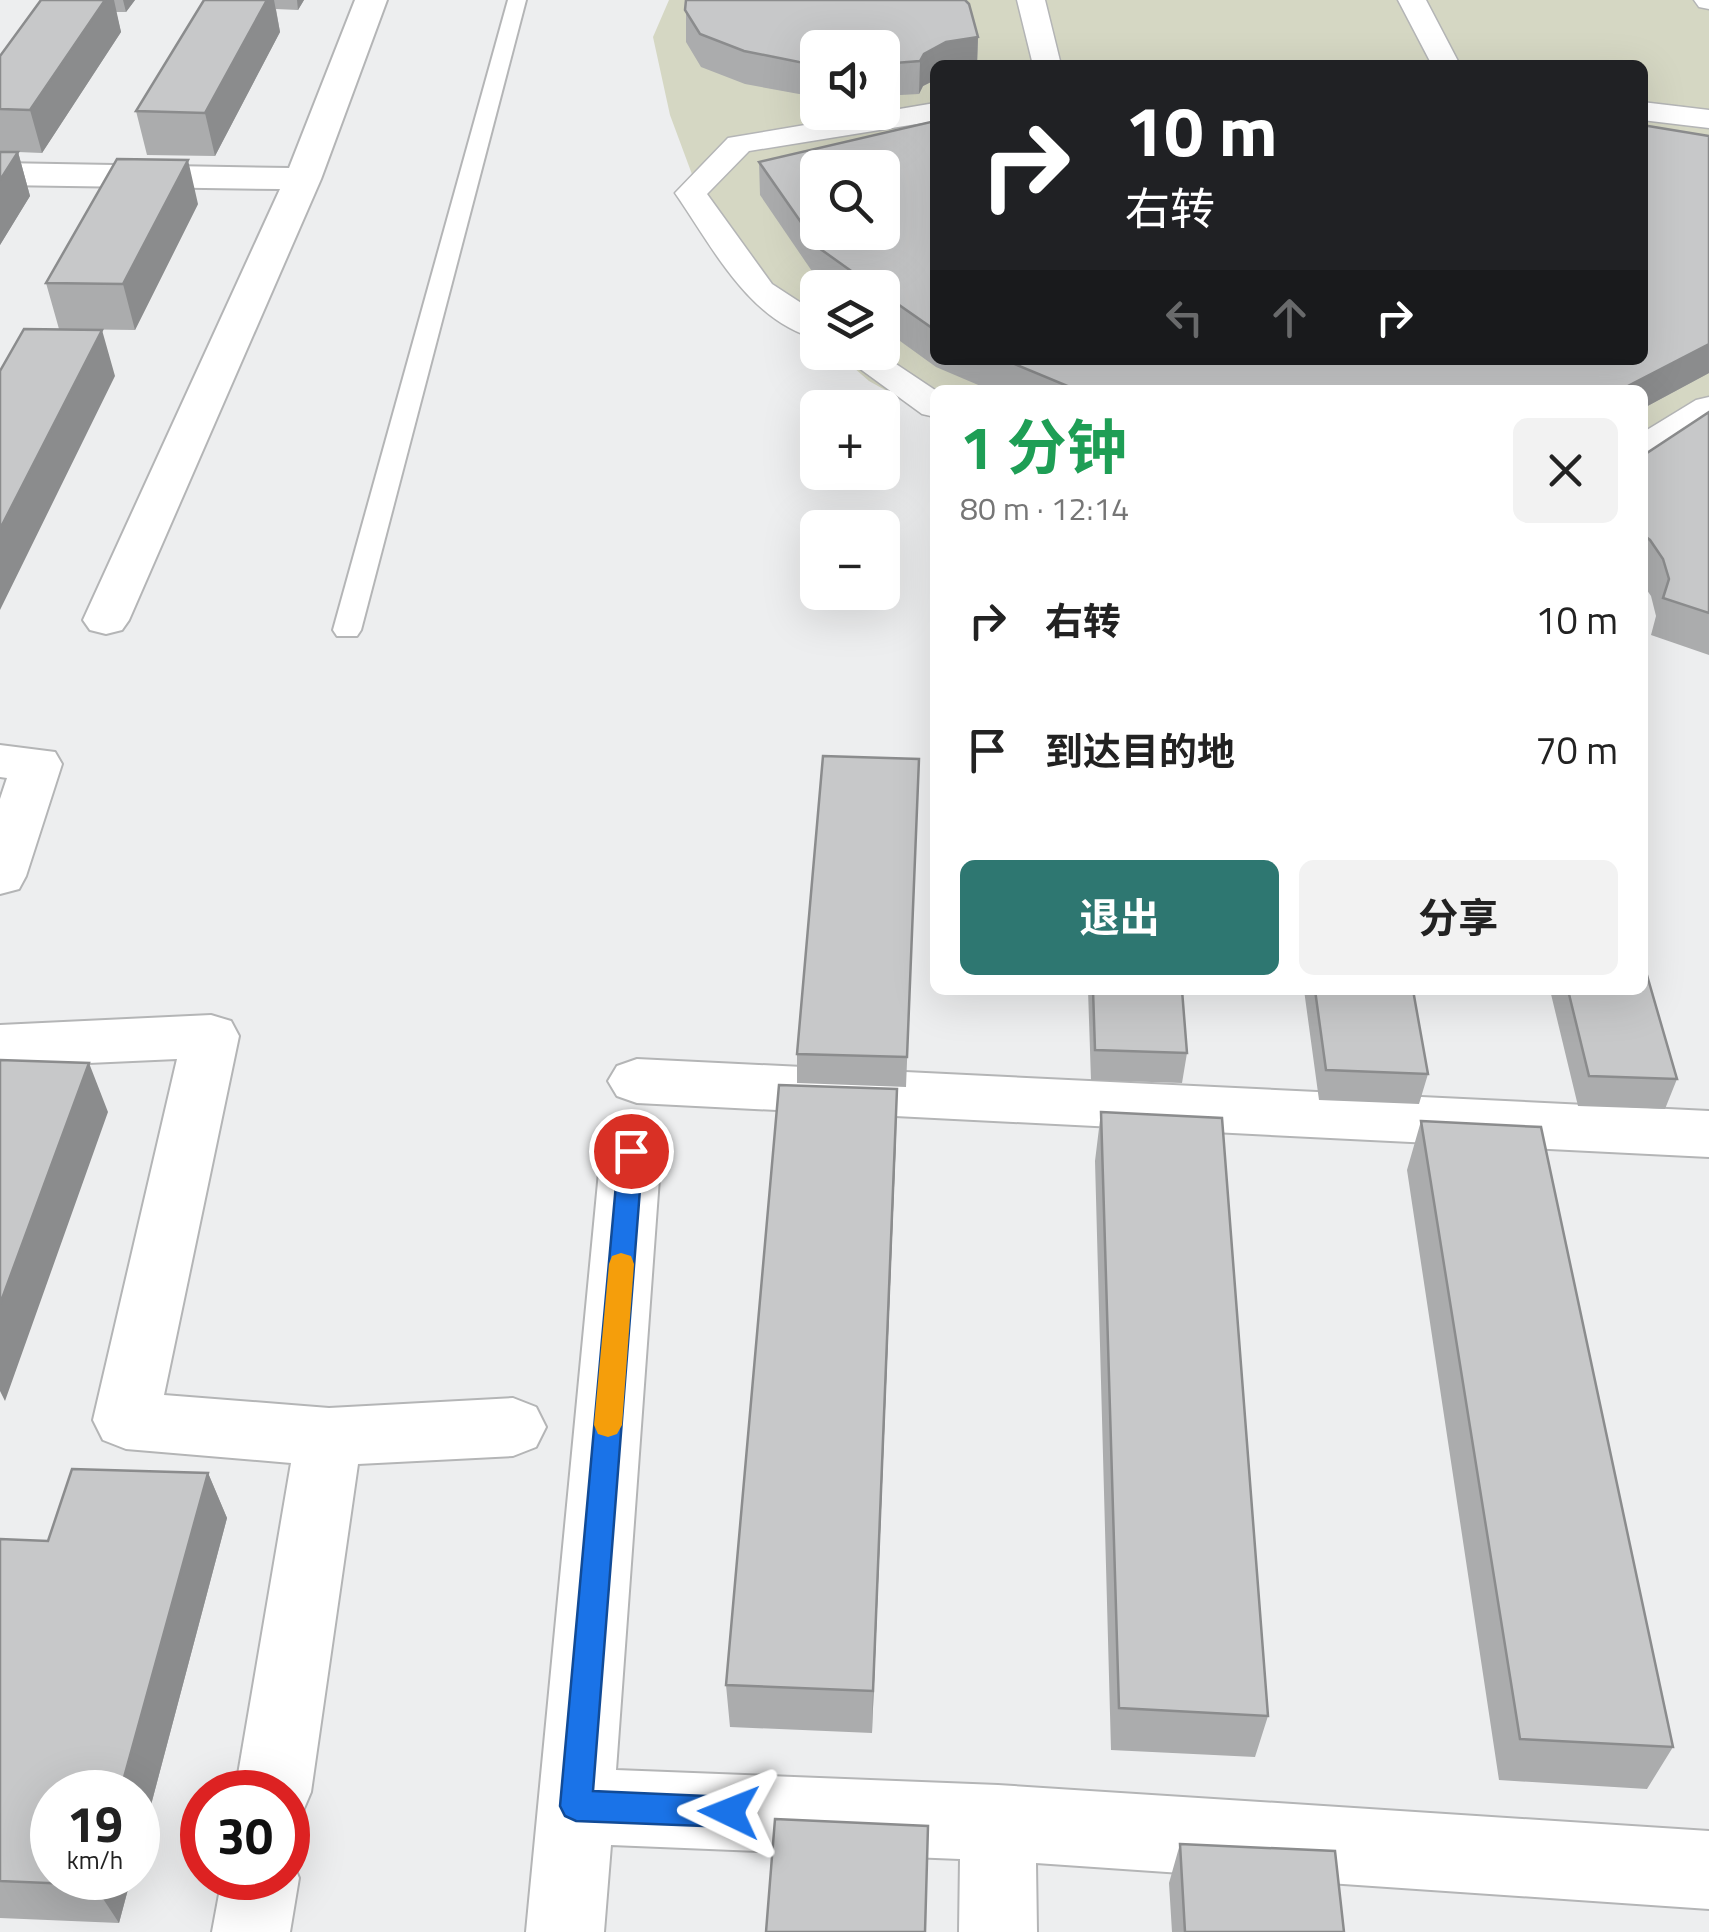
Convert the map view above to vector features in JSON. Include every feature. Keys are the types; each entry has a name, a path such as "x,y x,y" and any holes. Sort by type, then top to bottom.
{"street":[{"path":"106,620 303,179 371,0"},
{"path":"1031,0 1046,60"},
{"path":"1412,0 1443,60"},
{"path":"1648,112 1709,119"},
{"path":"800,317 760,291 691,193 739,144 930,113"},
{"path":"0,174 303,179"},
{"path":"881,370 930,403"},
{"path":"1648,445 1709,408"},
{"path":"0,761 37,764 0,876"},
{"path":"0,1046 211,1036 126,1420 328,1438 513,1428"},
{"path":"638,1081 1709,1134"},
{"path":"565,1932 631,1151"},
{"path":"276,1770 328,1438"},
{"path":"576,1806 998,1824 1709,1870"},
{"path":"998,1824 998,1932"},
{"path":"251,1932 256,1900"}],"lane":[{"path":"347,630 517,0"}],"green space":[{"path":"669,0 1709,0 1709,447 1648,480 1648,385 930,385 930,415 900,398 900,390 885,390 856,370 900,370 900,270 800,270 800,319 765,287 703,204 670,115 653,37"}],"building":[{"path":"41,0 105,0 30,110 0,109 0,56"},
{"path":"204,0 267,0 205,113 136,111"},
{"path":"686,0 965,0 978,37 946,42 924,54 920,61 900,63 900,30 800,30 799,62 744,51 700,34 685,10"},
{"path":"930,122 930,327 900,306 900,270 850,270 822,250 900,250 900,150 811,150"},
{"path":"1648,126 1709,136 1709,344 1630,385 1065,385 1017,365 1648,365"},
{"path":"0,152 18,152 0,180"},
{"path":"800,152 800,221 759,162"},
{"path":"117,159 188,160 123,284 46,283"},
{"path":"24,329 102,330 0,529 0,371"},
{"path":"1709,412 1709,613 1663,598 1669,579 1663,559 1648,538 1648,452"},
{"path":"823,756 919,759 907,1057 797,1054"},
{"path":"1648,979 1677,1079 1589,1076 1569,995 1648,995"},
{"path":"1093,995 1182,995 1187,1053 1095,1050"},
{"path":"1316,995 1414,995 1428,1074 1326,1070"},
{"path":"0,1060 89,1063 0,1304"},
{"path":"779,1085 897,1089 873,1691 726,1685"},
{"path":"1101,1112 1222,1118 1268,1716 1119,1708"},
{"path":"1421,1121 1541,1127 1673,1747 1520,1739"},
{"path":"72,1469 208,1473 126,1770 30,1770 30,1882 0,1881 0,1539 48,1541"},
{"path":"775,1819 928,1826 925,1932 766,1932"},
{"path":"1180,1844 1335,1851 1344,1932 1185,1932"}],"slow traffic":[{"path":"608,1425 621,1264"}],"route":[{"path":"631,1151 576,1806 729,1812"}]}
